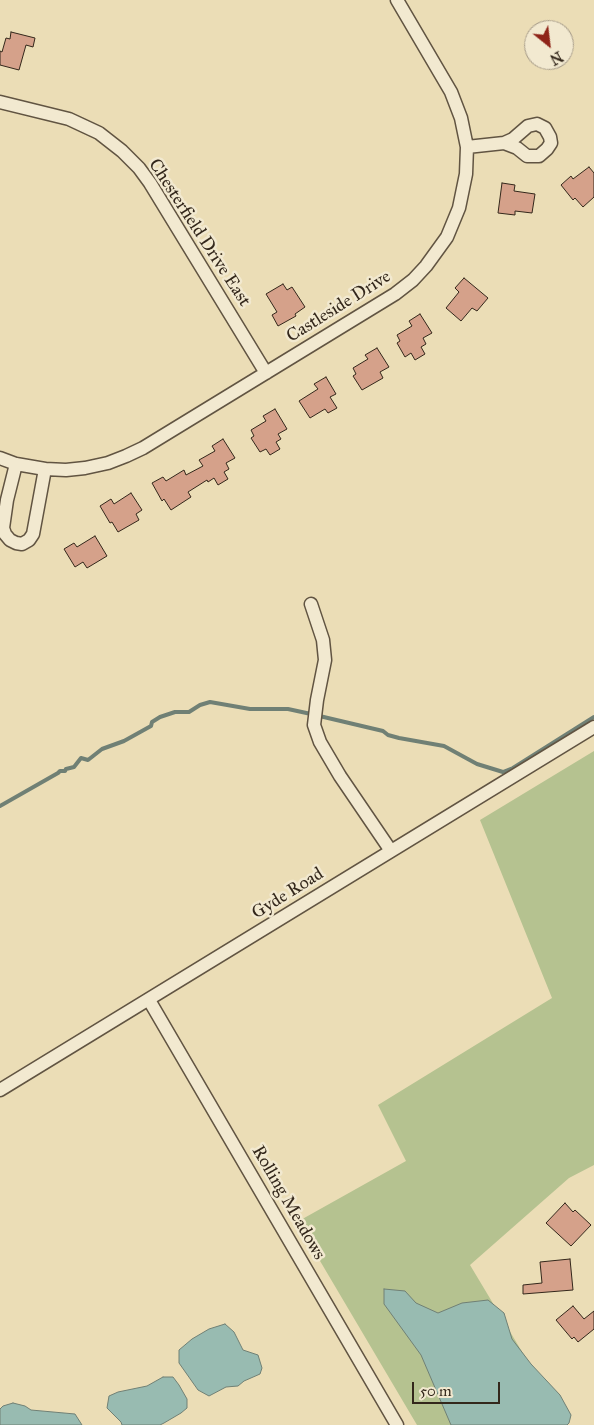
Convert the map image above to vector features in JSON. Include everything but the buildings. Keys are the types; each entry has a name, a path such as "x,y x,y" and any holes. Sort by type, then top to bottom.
{"street":[{"name":"Castleside Drive","path":"0,458 16,464 45,469 66,470 108,463 126,456 143,448 395,294 413,280 426,266 447,237 459,208 466,174 467,147 461,118 451,92 397,0"},
{"name":"Chesterfield Drive East","path":"0,102 69,119 99,134 122,151 139,168 266,372"},
{"path":"467,147 504,143"},
{"path":"16,464 7,500 3,528 10,540 16,543 22,544 29,540 33,534 45,469"},
{"path":"311,604 323,640 325,660 314,725 320,742 340,776 391,851"},
{"name":"Gyde Road","path":"0,1090 594,727"},
{"name":"Rolling Meadows","path":"149,1000 397,1425"}],"green space":[{"path":"594,751 594,1165 569,1178 470,1265 566,1425 417,1425 297,1222 406,1161 378,1105 552,998 480,820"}],"water":[{"path":"384,1289 405,1291 416,1303 438,1313 462,1303 488,1300 504,1313 512,1339 531,1364 560,1395 571,1415 569,1423 567,1425 451,1425 421,1355 384,1304"},
{"path":"225,1324 234,1332 243,1350 258,1355 262,1368 260,1374 244,1381 238,1386 226,1387 209,1396 198,1390 179,1363 179,1350 192,1339 209,1329"},
{"path":"163,1377 173,1377 187,1399 187,1408 164,1423 160,1425 122,1425 107,1408 109,1396 118,1392 147,1386"},
{"path":"13,1403 25,1406 31,1410 75,1414 82,1425 0,1425 0,1409"}],"waterway":[{"path":"0,806 60,771 74,767 81,758 88,760 102,749 124,741 151,726 152,722 160,717 175,712 189,712 200,705 210,702 250,709 288,709 383,731 388,735 399,738 444,746 477,764 503,772 513,768 594,717"}]}
